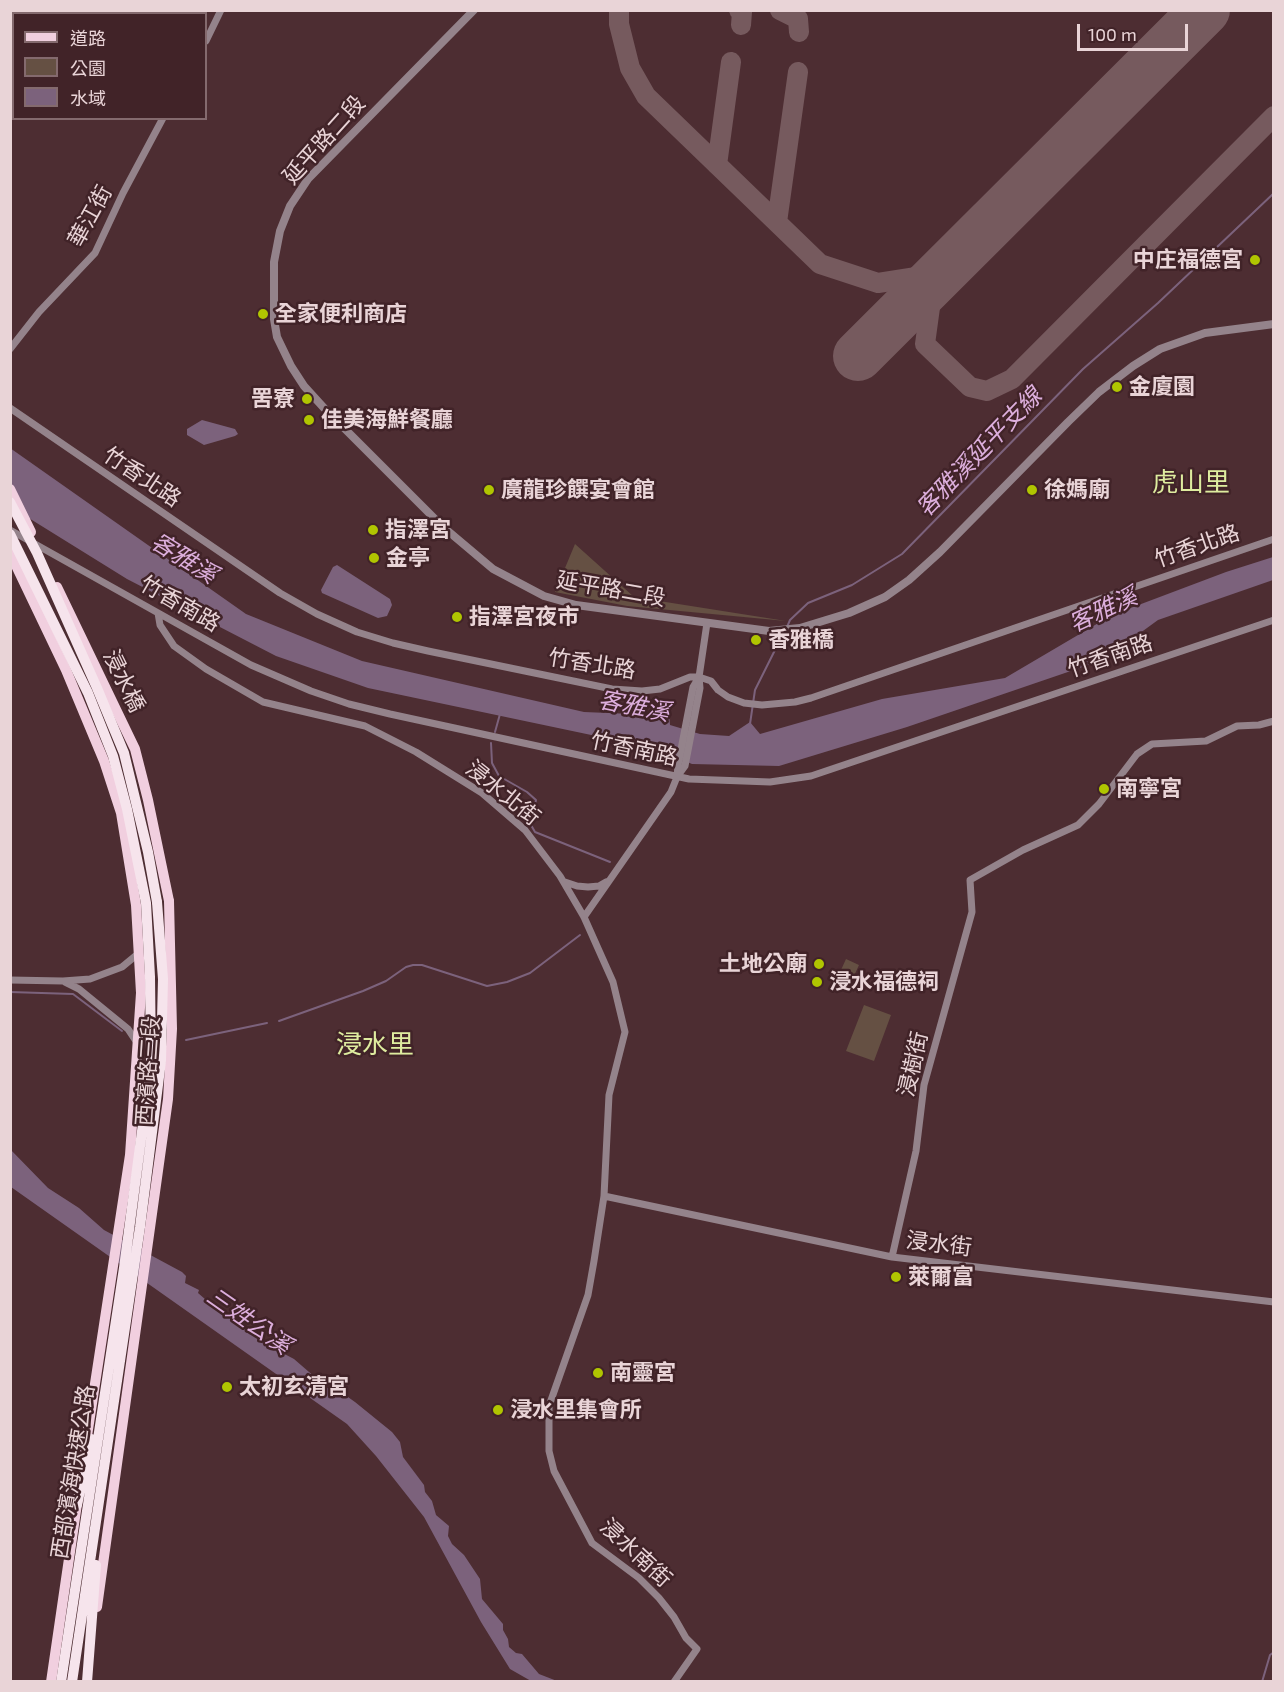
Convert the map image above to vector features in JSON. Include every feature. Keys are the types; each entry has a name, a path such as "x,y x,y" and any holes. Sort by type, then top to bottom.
{"highway":[{"name":"浸水橋","path":"10,502 41,564 124,753 148,852 152,903"},
{"name":"浸水橋","path":"10,532 88,693 113,756 152,903"},
{"path":"124,1268 134,1232 161,1061 163,979 152,903"},
{"name":"西部濱海快速公路","path":"61,1682 124,1268"},
{"name":"西部濱海快速公路","path":"72,1682 105,1466 124,1268"},
{"path":"77,1504 112,1342"},
{"path":"87,1682 105,1466"}],"main road":[{"name":"浸水橋","path":"10,489 135,749 148,800 152,903"},
{"path":"10,553 66,670 104,761 152,903"},
{"name":"西濱路三段","path":"124,1268 122,1215 130,1155 139,1046 141,993 139,953 152,903"},
{"name":"西濱路三段","path":"87,1682 168,1099 172,1029 152,903"},
{"path":"51,1682 77,1504 124,1268"}],"street":[{"path":"207,39 221,10"},
{"name":"延平路二段","path":"474,10 308,179 290,206 280,231 274,262 273,302 277,337 291,366 318,400 442,526 493,569 544,596 576,605 769,631 800,628 849,614 885,597 909,580 940,552 1099,392 1133,366 1160,349 1205,333 1274,324"},
{"name":"華江街","path":"10,349 39,312 95,253 123,193 162,120"},
{"name":"竹香北路","path":"10,408 280,593 317,615 357,632 428,651 612,689 642,691 660,689 690,677 699,677 711,681 718,690 744,703 762,705 786,704 811,698 1274,539"},
{"name":"竹香南路","path":"10,532 251,665 311,691 350,704 471,733 689,779 770,782 811,776 1274,620"},
{"name":"浸水北街","path":"158,613 160,625 174,646 206,669 263,702 365,726 417,752 482,793 525,830 564,882 584,917 613,982 625,1032 609,1095 604,1196"},
{"path":"584,917 671,792 681,766 707,623"},
{"name":"浸樹街","path":"892,1257 916,1151 924,1085 972,912 970,880 1023,850 1078,825 1104,797 1137,754 1152,744 1206,741 1237,726 1259,725 1274,721"},
{"path":"564,882 588,887 599,886 608,881"},
{"path":"10,980 90,979 122,967 139,953"},
{"path":"63,981 79,989 128,1029 139,1046"},
{"name":"浸水街","path":"604,1196 892,1257 1274,1302"},
{"name":"浸水南街","path":"604,1196 588,1295 549,1406 549,1451 554,1471 592,1543 639,1578 659,1598 674,1617 686,1638 697,1649 674,1682"}],"green space":[{"path":"575,544 634,597 786,621 627,606 555,592"},
{"path":"846,959 859,965 849,987 836,981"},
{"path":"864,1005 891,1015 874,1061 846,1051"}],"water":[{"path":"202,420 235,429 238,434 204,445 187,435 187,429"},
{"name":"客雅溪","path":"10,448 246,614 362,661 584,712 669,713 670,725 700,734 729,736 750,722 760,734 882,699 1005,678 1112,615 1226,572 1273,557 1273,580 1158,620 1103,660 907,727 779,766 692,764 653,748 368,688 276,656 127,579 11,507"},
{"path":"337,565 390,599 392,605 387,616 378,618 322,593 321,590 333,567"},
{"name":"三姓公溪","path":"10,1149 48,1188 79,1208 104,1230 182,1272 186,1276 185,1283 199,1290 198,1293 213,1306 275,1349 294,1359 331,1391 338,1390 392,1432 400,1442 403,1457 424,1485 436,1515 449,1526 448,1536 452,1544 464,1555 480,1579 482,1599 503,1624 509,1647 516,1653 522,1654 539,1674 557,1681 531,1681 510,1669 481,1622 424,1517 376,1456 347,1424 11,1187"}],"waterway":[{"name":"客雅溪延平支線","path":"787,627 790,620 808,603 852,585 902,554 1083,369 1158,303 1274,193"},
{"name":"客雅溪延平支線","path":"750,724 755,690 784,632"},
{"path":"495,732 500,714"},
{"path":"491,743 492,763 499,776 527,792 536,800 531,825 535,832 610,862"},
{"path":"279,1021 363,991 413,965 422,965 487,986 507,982 530,973 580,935"},
{"path":"10,992 73,994 122,1031"},
{"path":"186,1040 267,1023"},
{"path":"1262,1682 1270,1655 1274,1652"}],"taxiway":[{"path":"619,10 619,24 630,68 646,96 820,264 878,283 942,273"},
{"path":"739,10 742,12 741,25"},
{"path":"780,10 798,19 799,32"},
{"path":"717,165 731,62"},
{"path":"777,222 798,72"},
{"path":"942,273 932,293 925,344 970,387 987,391 1012,379 1274,116"}],"runway":[{"path":"858,356 1205,10"}],"place":[{"name":"中庄福德宮","path":"1255,260"},
{"name":"全家便利商店","path":"263,314"},
{"name":"金廈園","path":"1117,387"},
{"name":"罟寮","path":"307,399"},
{"name":"佳美海鮮餐廳","path":"309,420"},
{"name":"廣龍珍饌宴會館","path":"489,490"},
{"name":"徐媽廟","path":"1032,490"},
{"name":"指澤宮","path":"373,530"},
{"name":"金亭","path":"374,558"},
{"name":"指澤宮夜市","path":"457,617"},
{"name":"香雅橋","path":"756,640"},
{"name":"南寧宮","path":"1104,789"},
{"name":"土地公廟","path":"819,964"},
{"name":"浸水福德祠","path":"817,982"},
{"name":"萊爾富","path":"896,1277"},
{"name":"南靈宮","path":"598,1373"},
{"name":"太初玄清宮","path":"227,1387"},
{"name":"浸水里集會所","path":"498,1410"}],"district":[{"name":"虎山里","path":"1191,482"},
{"name":"浸水里","path":"375,1044"}]}
